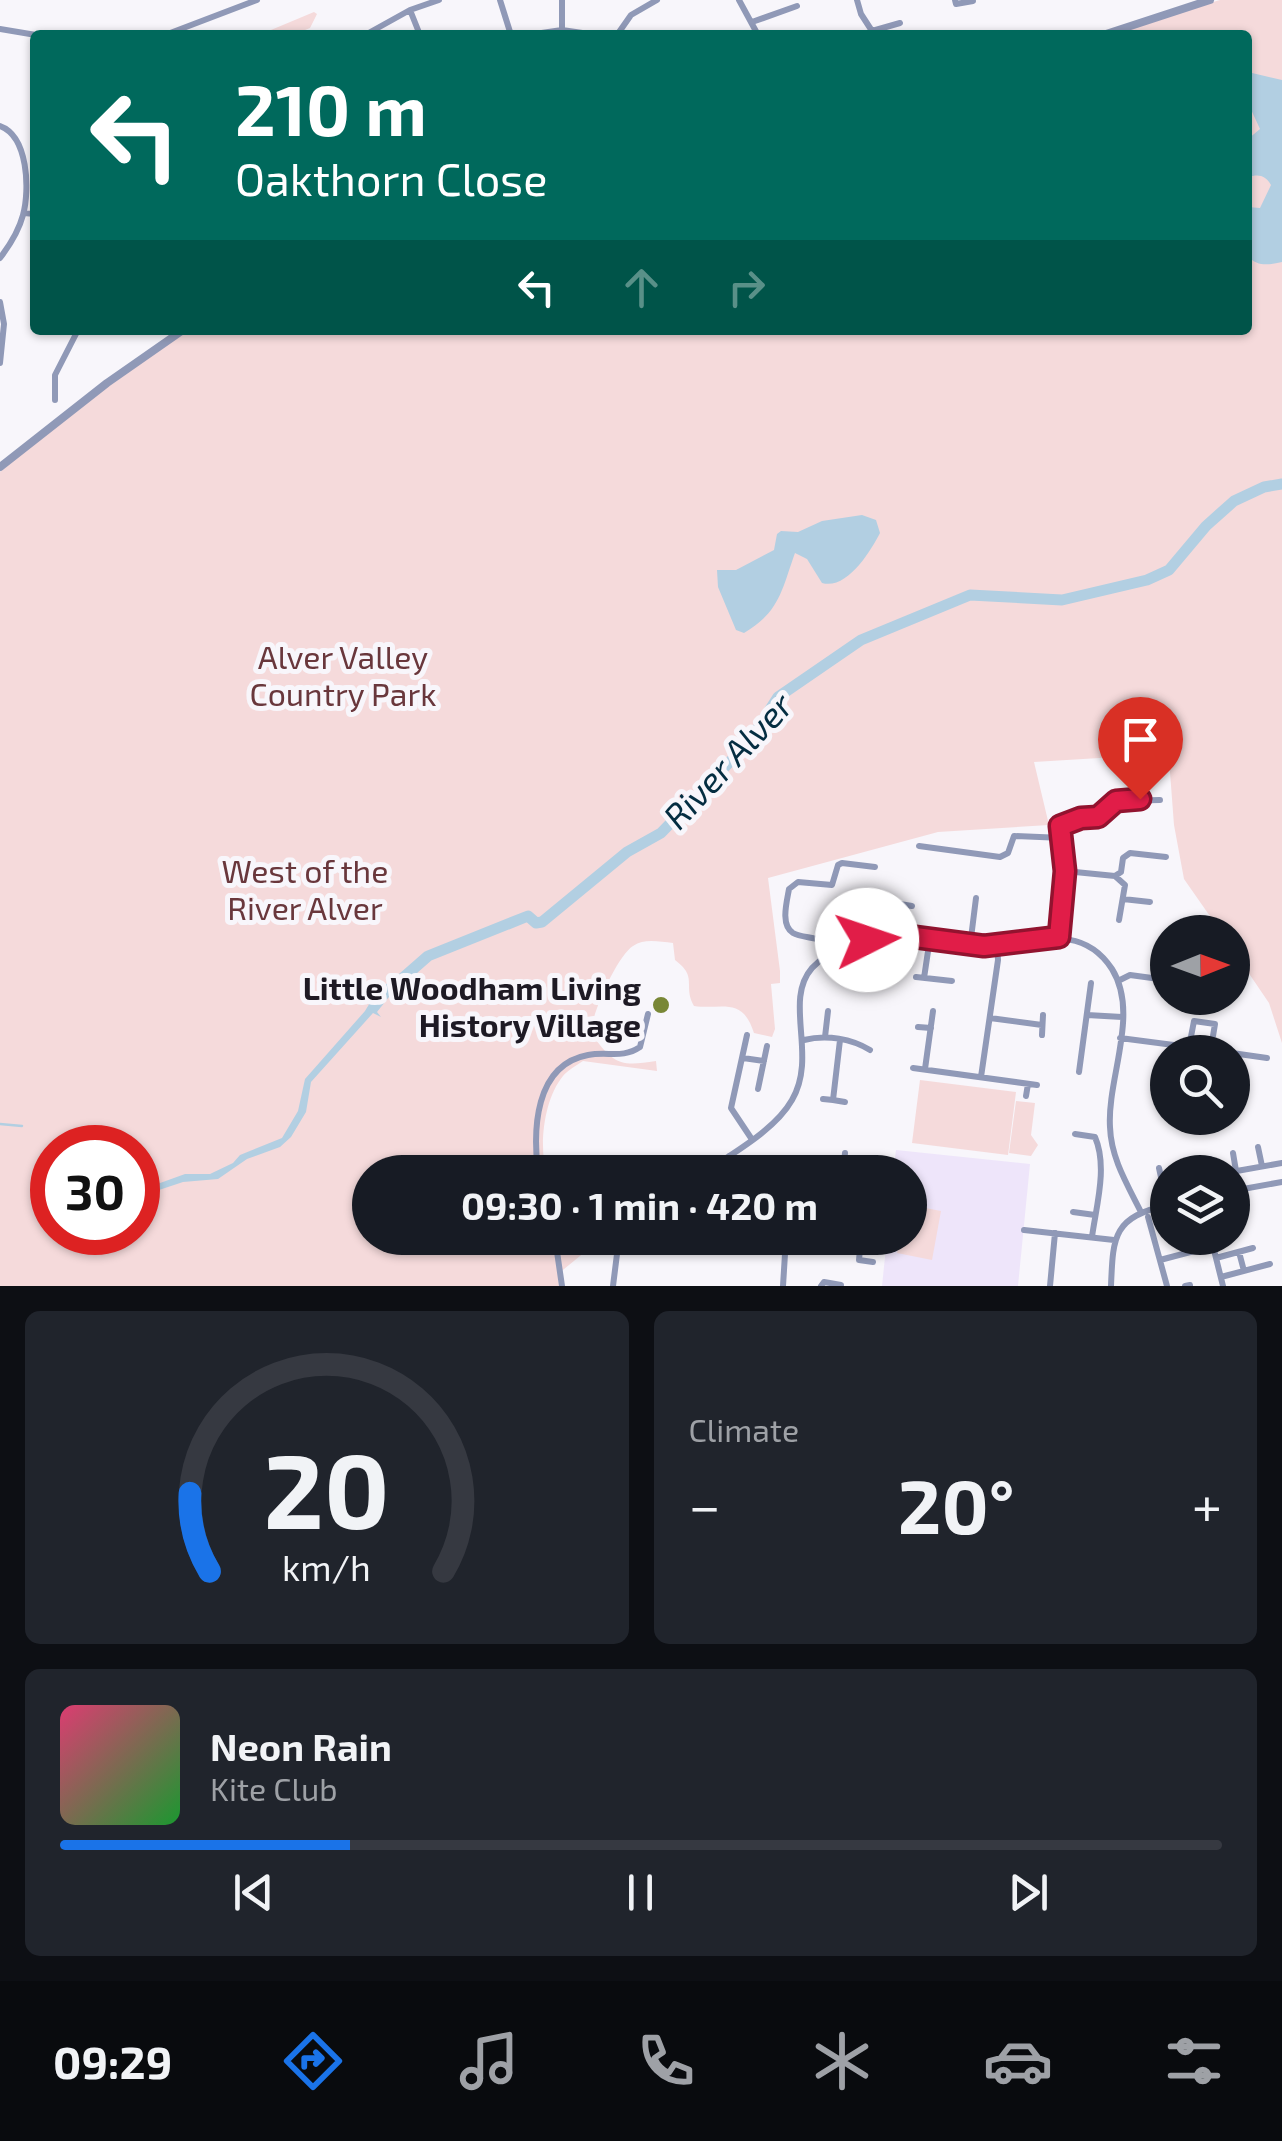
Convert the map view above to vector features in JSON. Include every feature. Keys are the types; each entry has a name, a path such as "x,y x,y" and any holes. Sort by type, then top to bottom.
{"street":[{"path":"177,30 257,0"},
{"path":"374,30 410,10 439,0"},
{"path":"500,0 509,30"},
{"path":"562,0 562,30"},
{"path":"621,30 632,15 657,0"},
{"path":"740,0 756,30"},
{"path":"858,0 870,30"},
{"path":"1118,30 1210,0"},
{"path":"954,15 956,2 974,1"},
{"path":"752,22 798,5"},
{"path":"410,10 418,30"},
{"path":"881,30 900,24"},
{"path":"0,29 30,34"},
{"path":"0,126 12,130 20,148 26,187 24,213 0,258"},
{"path":"24,213 30,214"},
{"path":"0,302 4,324 0,363"},
{"path":"55,400 55,374 75,335"},
{"path":"0,467 108,382 176,335"},
{"path":"1138,763 1140,799"},
{"path":"1059,937 1065,871 1060,826 1098,817 1116,801 1160,800"},
{"path":"919,846 1000,857 1008,853 1014,836 1062,838"},
{"path":"1065,871 1115,876 1122,872 1123,858 1130,852 1166,857"},
{"path":"830,954 820,940 788,928 788,889 792,883 832,885 842,863 875,867"},
{"path":"1115,876 1125,885 1119,920"},
{"path":"970,946 976,898"},
{"path":"1123,899 1150,902"},
{"path":"885,936 888,902 912,906"},
{"path":"838,916 886,921"},
{"path":"729,1155 778,1117 793,1099 802,1076 802,987 812,968 830,954 885,936 930,938 970,946 1059,937 1095,951 1118,981 1122,1016 1109,1108 1110,1137 1120,1171 1145,1214 1167,1286"},
{"path":"930,938 920,977 952,982"},
{"path":"981,1077 997,944"},
{"path":"1118,981 1130,975 1150,978"},
{"path":"1080,1072 1091,983"},
{"path":"982,988 994,990"},
{"path":"825,1037 828,1011"},
{"path":"925,1069 933,1011"},
{"path":"537,1155 540,1102 554,1074 587,1055 628,1055 640,1047 648,1014"},
{"path":"1087,1015 1122,1016"},
{"path":"1042,1035 1043,1016"},
{"path":"990,1018 1042,1026"},
{"path":"1191,1035 1194,1021 1215,1024 1213,1035"},
{"path":"918,1027 931,1028"},
{"path":"747,1035 731,1108 752,1138"},
{"path":"804,1040 825,1037 860,1042 870,1050"},
{"path":"1120,1038 1150,1042"},
{"path":"833,1100 840,1040"},
{"path":"758,1090 767,1046"},
{"path":"1250,1056 1267,1058"},
{"path":"743,1058 764,1061"},
{"path":"913,1068 1032,1084 1026,1096"},
{"path":"823,1099 845,1102"},
{"path":"1075,1134 1092,1136 1098,1142 1101,1169 1092,1238"},
{"path":"1258,1146 1262,1166"},
{"path":"1250,1169 1282,1162"},
{"path":"1250,1188 1282,1182"},
{"path":"1073,1212 1095,1215"},
{"path":"1112,1286 1114,1240 1126,1222 1150,1212"},
{"path":"1024,1230 1114,1240"},
{"path":"1050,1286 1056,1234"},
{"path":"558,1255 562,1286"},
{"path":"613,1286 618,1255"},
{"path":"785,1286 786,1255"},
{"path":"860,1255 859,1260 873,1262"},
{"path":"1160,1260 1174,1255"},
{"path":"1215,1255 1223,1286"},
{"path":"1216,1258 1228,1255"},
{"path":"1241,1255 1244,1271"},
{"path":"1221,1277 1270,1264"},
{"path":"820,1286 824,1282 841,1285"}],"shaded area":[{"path":"896,1150 1030,1164 1018,1286 882,1286 885,1255 927,1255 927,1155 895,1155"}],"green space":[{"name":"Alver Valley Country Park","path":"1220,0 1282,0 1282,1043 1269,1003 1250,975 1250,915 1209,915 1184,879 1174,825 1169,759 1165,754 1034,762 1049,825 938,832 768,878 780,971 780,983 771,984 775,1029 772,1037 754,1033 737,1009 694,1006 686,972 675,960 673,943 638,944 627,952 606,986 591,1033 618,1061 656,1061 657,1071 583,1061 565,1074 551,1097 544,1155 352,1155 352,1255 581,1255 558,1274 559,1286 0,1286 0,472 107,383 182,335 1252,335 1252,30 1117,30"},
{"path":"314,12 317,14 305,30 271,30"},
{"path":"920,1080 1016,1092 1008,1155 912,1143"},
{"path":"1016,1101 1035,1103 1031,1135 1038,1145 1031,1156 1009,1153"},
{"path":"927,1208 941,1211 932,1260 907,1255 927,1255"}],"water":[{"path":"1252,73 1282,80 1282,262 1272,264 1252,260 1252,207 1260,208 1271,185 1261,176 1252,176 1252,136 1260,129 1252,112"},
{"path":"862,515 876,520 880,533 849,575 831,584 822,583 807,559 795,553 773,608 744,633 736,630 718,587 717,570 736,570 774,550 781,531 798,532 822,521"},
{"path":"388,983 400,983 377,1012 381,1017 373,1013 311,1082 306,1112 280,1147 247,1159 218,1179 183,1182 160,1190 160,1183 185,1174 210,1174 233,1163 240,1155 282,1138 298,1111 305,1079"}],"waterway":[{"name":"River Alver","path":"388,991 428,956 528,916 536,923 542,922 627,852 661,833 749,742 778,697 861,640 970,595 1062,600 1147,580 1169,570 1206,526 1234,501 1264,487 1282,484"},
{"path":"0,1124 22,1126"}],"place":[{"name":"Little Woodham Living History Village","path":"661,1005"}],"route":[{"path":"867,940 892,934 984,946 1059,937 1065,871 1060,826 1098,817 1116,801 1140,799"}],"park label":[{"name":"West of the River Alver","path":"305,888"}]}
